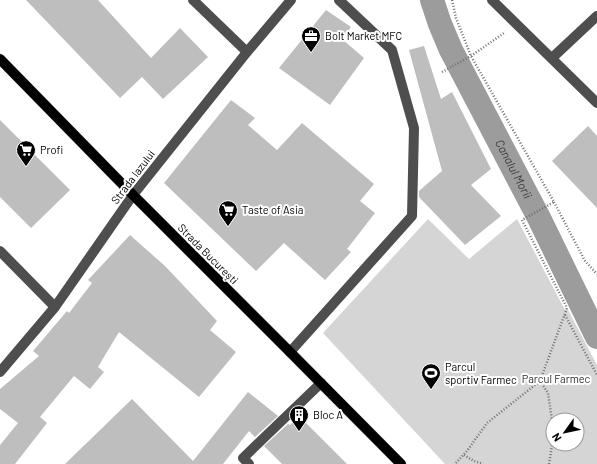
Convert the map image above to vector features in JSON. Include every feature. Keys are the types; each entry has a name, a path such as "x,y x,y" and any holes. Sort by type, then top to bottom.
{"main road":[{"name":"Strada București","path":"0,59 401,464"}],"street":[{"path":"193,0 246,52"},
{"name":"Strada Iazului","path":"0,372 55,307 133,195 246,52 292,0"},
{"path":"290,352 412,216 414,128 392,50 339,0"},
{"path":"492,0 597,103"},
{"path":"552,58 597,16"},
{"path":"0,251 55,307"},
{"path":"249,464 243,458 320,383"}],"path":[{"path":"452,0 456,18 471,56 554,202 585,262 597,274"},
{"path":"442,72 471,56 517,24"},
{"path":"455,464 464,455 487,423 540,381 565,315 567,308 522,220 554,202"},
{"path":"565,315 597,376"},
{"path":"540,381 548,393 551,412"},
{"path":"549,464 551,452"},
{"path":"464,455 483,464"}],"green space":[{"name":"Parcul sportiv Farmec","path":"428,219 469,259 517,219 565,310 567,308 597,365 597,464 445,464 323,333"}],"building":[{"path":"26,0 98,0 151,58 180,28 208,57 163,99 142,77 120,98"},
{"path":"326,10 351,27 342,39 364,58 330,105 279,68"},
{"path":"424,46 441,99 452,92 491,169 471,185 501,216 465,245 419,197 419,191 442,171 409,50"},
{"path":"231,100 255,118 248,125 277,150 302,123 374,184 360,201 375,213 347,249 351,252 325,280 284,243 256,271 164,183"},
{"path":"0,120 70,190 31,228 0,197"},
{"path":"588,126 597,136 597,208 552,161"},
{"path":"130,235 165,266 217,321 210,330 236,352 199,397 119,332 98,367 104,372 90,389 74,376 40,417 47,423 15,464 0,464 0,445 18,423 0,409 0,389 39,356 33,351 67,311 69,313 92,283 88,280"},
{"path":"248,392 278,416 255,437 249,431 223,464 65,464 132,399 193,461"},
{"name":"Bloc A","path":"299,416 347,464 282,464 264,446"}],"waterway":[{"name":"Canalul Morii","path":"432,0 451,50 539,218 597,337"}],"place":[{"name":"Bolt Market MFC","path":"311,53"},
{"name":"Profi","path":"26,167"},
{"name":"Taste of Asia","path":"228,227"},
{"name":"Parcul sportiv Farmec","path":"431,390"},
{"name":"Bloc A","path":"299,432"}],"park label":[{"name":"Parcul Farmec","path":"556,379"}]}
